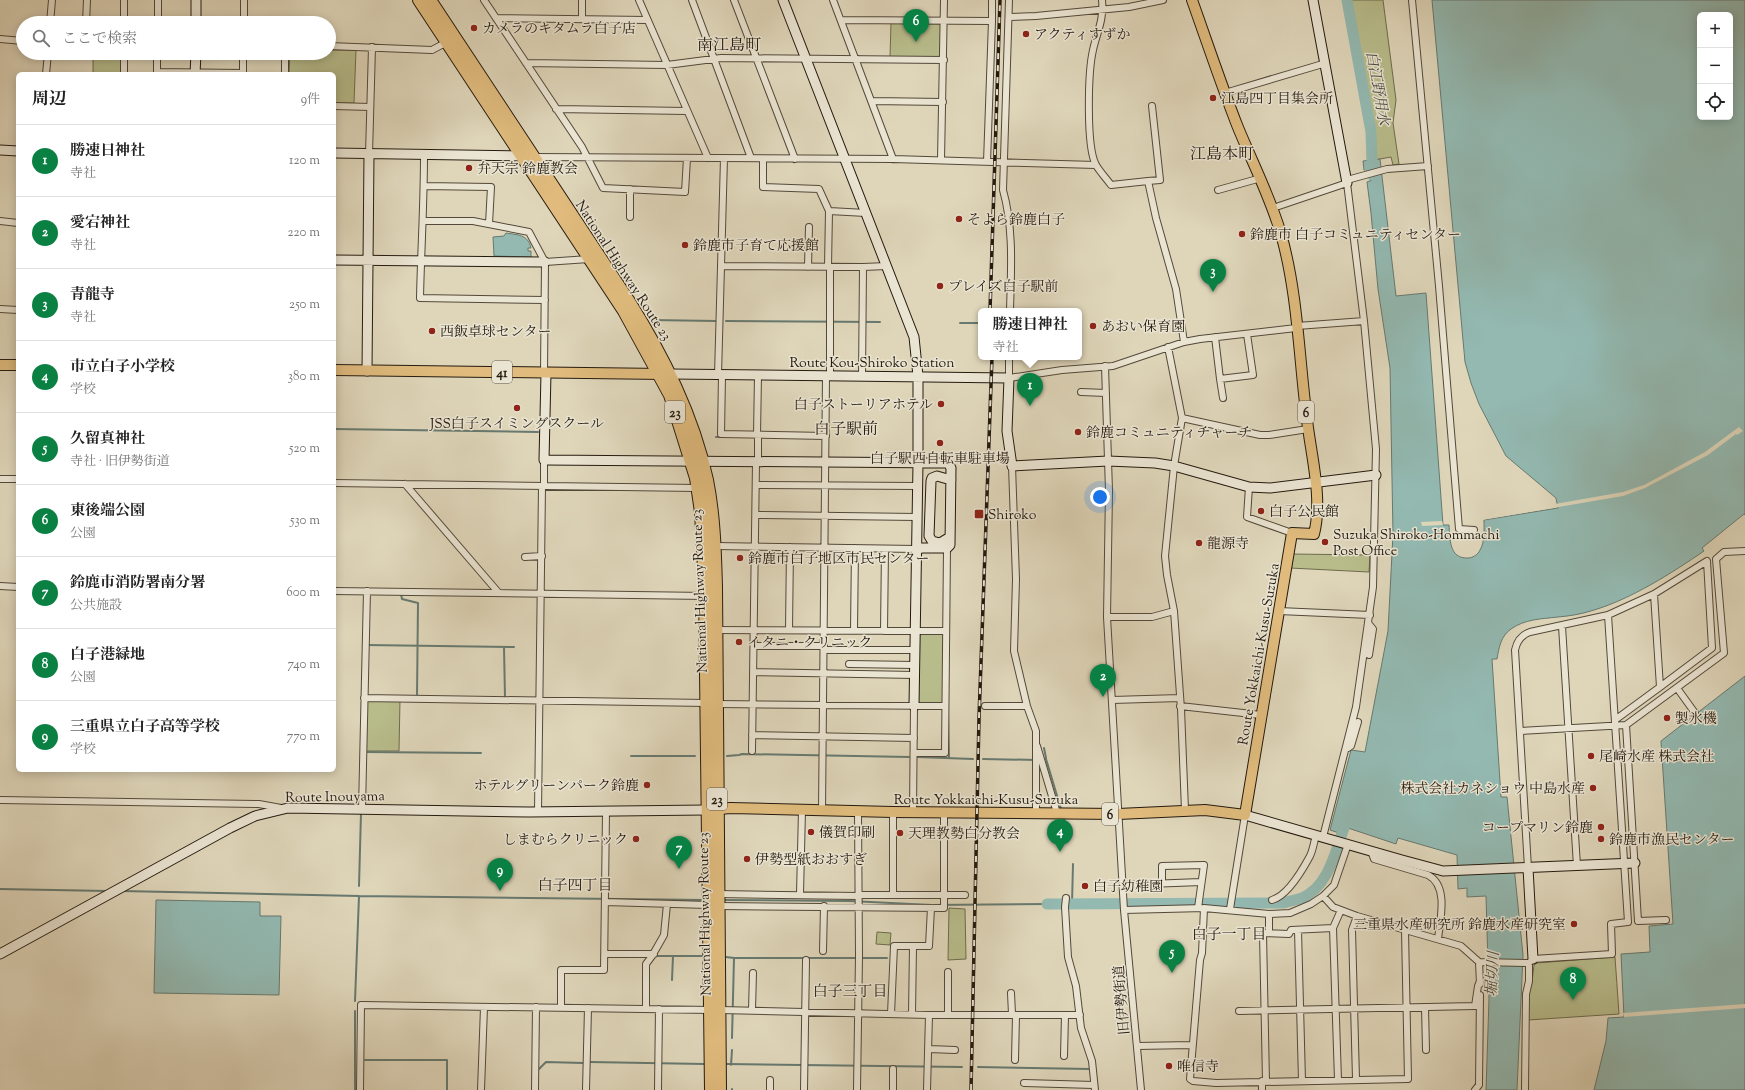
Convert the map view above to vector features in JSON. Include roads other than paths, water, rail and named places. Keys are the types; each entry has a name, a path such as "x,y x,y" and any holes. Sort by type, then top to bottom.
{"highway":[{"name":"National Highway Route 23","path":"419,0 624,311 686,408 697,461 711,508 714,546 710,596 713,901 724,1010 720,1090"},
{"name":"National Highway Route 23","path":"430,0 635,310 665,374"},
{"name":"National Highway Route 23","path":"697,461 697,488 710,596 716,630 712,704"},
{"name":"National Highway Route 23","path":"711,1090 724,1010"}],"main road":[{"name":"6","path":"1192,0 1237,125 1261,178 1272,208 1281,235 1289,270 1308,429 1316,482 1316,524 1314,534 1292,534"},
{"path":"0,365 16,366"},
{"name":"41","path":"336,370 665,374"},
{"name":"Route Yokkaichi-Kusu-Suzuka","path":"712,810 730,808 858,812 1118,814 1185,810 1214,810 1245,815 1292,534"}],"street":[{"path":"51,16 52,0"},
{"path":"86,16 87,0"},
{"path":"124,0 124,16"},
{"path":"158,0 158,16"},
{"path":"196,0 196,16"},
{"path":"244,0 244,16"},
{"path":"484,0 587,157 603,188 685,192 687,158"},
{"path":"582,0 582,19"},
{"path":"639,0 708,158"},
{"path":"692,0 712,58 751,158"},
{"path":"734,0 795,159"},
{"path":"783,0 914,337 918,376 918,486 913,812"},
{"path":"833,0 894,159"},
{"path":"941,160 944,0"},
{"path":"987,162 992,0"},
{"path":"1009,0 1003,190 1008,206 1009,221 1010,308"},
{"path":"1102,0 1103,10 1101,27 1093,50 1089,102 1089,134 1096,165 1111,185 1160,180 1152,106"},
{"path":"1009,17 1103,10 1129,7 1163,0"},
{"path":"1272,900 1280,897 1296,878 1322,836 1356,707 1373,587 1376,475 1375,442 1364,321 1347,181 1326,62 1313,0"},
{"path":"1412,0 1445,348 1459,529 1474,530"},
{"path":"496,18 648,20"},
{"path":"841,20 992,21"},
{"path":"0,40 16,41"},
{"path":"336,46 432,50 446,42"},
{"path":"367,371 372,47"},
{"path":"526,63 667,65 712,58 944,60"},
{"path":"46,72 47,60"},
{"path":"124,60 124,72"},
{"path":"157,72 158,60"},
{"path":"195,72 196,60"},
{"path":"243,60 243,72"},
{"path":"285,60 285,72"},
{"path":"1226,93 1326,62"},
{"path":"872,101 943,102"},
{"path":"336,106 370,107"},
{"path":"556,109 687,111"},
{"path":"0,150 16,151"},
{"path":"336,154 763,159 844,158 1096,165"},
{"path":"424,155 420,298 545,300"},
{"path":"724,158 720,375 721,434 826,436"},
{"path":"763,159 762,187 819,188 829,211 830,322 826,436 822,811"},
{"path":"1272,208 1347,181 1387,169 1428,166"},
{"path":"1218,190 1261,178"},
{"path":"1148,181 1156,218 1176,289 1184,342"},
{"path":"424,186 491,187 489,224"},
{"path":"630,189 630,217"},
{"path":"829,211 866,213"},
{"path":"0,221 16,223"},
{"path":"423,221 473,221 529,232 545,262 544,460 538,812"},
{"path":"808,267 809,227"},
{"path":"336,260 545,262 589,259"},
{"path":"722,266 887,266"},
{"path":"862,377 863,267"},
{"path":"0,309 16,310"},
{"path":"1009,378 1062,370 1105,366 1136,359 1184,342 1215,337 1296,327 1364,321"},
{"path":"1220,379 1253,375 1246,334"},
{"path":"1215,337 1223,398"},
{"path":"1168,347 1182,418 1174,466 1165,556 1174,611 1185,810"},
{"path":"1009,360 1007,431 1012,466 1016,579 1014,651 1027,706 1036,731 1039,759 1057,813"},
{"name":"旧伊勢街道","path":"1105,366 1108,461 1107,617 1123,899 1141,1090"},
{"name":"Route Kou-Shiroko Station","path":"665,374 1009,378"},
{"path":"752,751 758,375"},
{"path":"1081,392 1106,393"},
{"path":"1182,418 1260,435 1270,435 1308,429"},
{"path":"544,460 948,463 951,468 951,480 950,545 947,548 945,753 914,755"},
{"path":"1012,466 1108,461 1155,463 1174,466 1249,487 1270,488 1376,475"},
{"path":"950,537 940,543 932,541 929,536 931,481 934,476 951,480"},
{"path":"0,479 16,479"},
{"path":"336,483 697,488"},
{"path":"405,484 498,592"},
{"path":"757,485 918,486"},
{"path":"1249,487 1247,516 1292,534"},
{"path":"756,515 917,517"},
{"path":"714,546 885,549 947,548"},
{"path":"789,630 790,547"},
{"path":"854,630 856,548"},
{"path":"884,630 885,549"},
{"path":"1521,731 1615,723 1626,725 1724,653 1716,559 1724,552 1745,551"},
{"path":"525,557 542,556"},
{"path":"1525,1090 1526,994 1531,961 1524,868 1521,731 1515,650 1516,644 1526,633 1608,615 1654,594 1707,561 1712,648 1615,723"},
{"path":"0,586 16,587"},
{"path":"336,591 710,596"},
{"path":"362,809 366,591"},
{"path":"1654,594 1660,687"},
{"path":"1107,617 1152,617 1174,611"},
{"path":"1279,611 1370,616"},
{"path":"1323,896 1333,907 1357,916 1461,946 1479,962 1531,961 1612,954 1611,924 1628,922 1608,615"},
{"path":"1368,623 1373,628 1369,655"},
{"path":"1562,626 1577,866"},
{"path":"716,630 946,631"},
{"path":"754,646 915,650"},
{"path":"849,664 915,665"},
{"path":"753,672 915,675"},
{"path":"1677,688 1695,713"},
{"path":"364,698 628,701 823,706 945,706"},
{"path":"1112,700 1180,698"},
{"path":"985,706 1027,706"},
{"path":"1180,706 1261,715"},
{"path":"1346,749 1351,746 1358,722"},
{"path":"1626,725 1638,921 1666,920"},
{"path":"752,735 914,738"},
{"path":"1036,813 1039,759"},
{"path":"0,800 259,804 287,809"},
{"name":"Route Inouyama","path":"0,954 230,828 255,816 287,809 538,812 712,810"},
{"path":"800,894 802,810"},
{"path":"561,1007 562,970 604,970 606,812"},
{"path":"857,1090 859,959 858,812"},
{"path":"893,812 893,895"},
{"path":"713,901 824,906 944,908 944,812"},
{"path":"1231,908 1245,815 1402,860 1448,871 1635,863"},
{"path":"1124,909 1200,907 1231,908 1269,914 1290,914 1311,904 1323,896 1334,885 1348,844"},
{"path":"1371,851 1374,859 1434,878 1438,885 1441,903 1438,939"},
{"path":"1162,882 1162,866 1204,866 1198,899 1200,907 1202,953 1200,960 1192,1045 1190,1079 1193,1081 1216,1083 1408,1078 1405,930"},
{"path":"1122,885 1162,882 1201,882"},
{"path":"606,902 668,904 800,894 944,897 965,895"},
{"path":"1024,1083 1094,1087 1092,1061 1081,1028 1076,986 1068,957 1065,907 1066,898"},
{"path":"646,1009 646,964 654,954 664,935 668,904"},
{"path":"823,951 824,906"},
{"path":"891,1014 894,946 929,946 932,908"},
{"path":"1338,1080 1333,928 1341,910"},
{"path":"1269,914 1269,933"},
{"path":"1356,1079 1352,930 1357,916"},
{"path":"1262,1090 1264,1082 1263,933 1289,934 1291,930 1333,928"},
{"path":"1298,930 1302,1081"},
{"path":"912,1014 913,946"},
{"path":"605,954 654,954"},
{"path":"804,1090 804,1011 806,960"},
{"path":"1475,1090 1479,1085 1479,962"},
{"path":"948,972 948,1014"},
{"path":"752,1010 753,973"},
{"path":"1239,1012 1475,1006 1480,981"},
{"path":"1011,992 1014,1014 1015,1060"},
{"path":"360,1090 361,1005 752,1010 929,1015 1080,1015"},
{"path":"481,1090 484,1007"},
{"path":"535,1090 536,1007"},
{"path":"1425,1007 1426,1050"},
{"path":"586,1090 588,1008"},
{"path":"658,1090 659,1009"},
{"path":"927,1090 929,1015"},
{"path":"1064,1056 1065,1015"},
{"path":"1137,1046 1192,1045"},
{"path":"929,1049 955,1050"},
{"path":"893,1069 893,1090"},
{"path":"770,1080 770,1090"}],"water":[{"name":"堀切川","path":"1432,0 1745,0 1745,515 1744,514 1702,548 1704,551 1679,568 1637,592 1590,611 1533,620 1516,626 1503,638 1497,659 1492,659 1501,797 1507,797 1523,955 1517,1090 1486,1090 1489,999 1486,896 1467,897 1467,888 1458,889 1457,855 1398,838 1396,844 1348,828 1345,835 1330,830 1351,750 1365,752 1388,631 1393,534 1390,368 1378,289 1367,182 1372,180 1370,169 1364,170 1363,161 1380,159 1396,296 1426,293 1443,525 1449,525 1450,542 1454,552 1457,555 1468,558 1476,555 1482,547 1484,520 1558,508 1556,498 1506,456 1479,404 1465,362"},
{"path":"506,233 525,238 530,243 531,248 528,248 528,251 531,251 531,257 494,256 493,237 504,236"},
{"path":"1745,676 1745,1090 1594,1090 1606,1041 1608,1018 1624,1017 1621,954 1650,952 1649,926 1673,924 1661,741"},
{"path":"156,900 260,902 260,916 281,916 279,995 154,993"}],"waterway":[{"name":"白江野用水","path":"1347,0 1371,132 1372,161 1370,168 1372,175"},
{"path":"651,320 716,321"},
{"path":"726,321 880,322"},
{"path":"960,323 978,323"},
{"path":"336,429 538,432"},
{"path":"716,437 723,437"},
{"path":"364,593 364,606"},
{"path":"401,594 402,599 418,603 417,696 415,696"},
{"path":"367,645 514,647"},
{"path":"503,698 505,698 504,647"},
{"path":"948,712 949,758"},
{"path":"1044,748 1046,758"},
{"path":"364,752 481,753"},
{"path":"727,756 742,754 909,757"},
{"path":"631,756 695,756"},
{"path":"917,757 973,759"},
{"path":"983,759 1036,760"},
{"path":"1042,759 1046,759 1061,809"},
{"path":"359,886 361,813"},
{"path":"1063,817 1065,823"},
{"path":"1047,904 1284,903 1302,898 1311,893 1319,885 1330,868 1344,828"},
{"path":"1072,904 1073,864"},
{"path":"0,889 107,891"},
{"path":"121,891 359,896 705,900"},
{"path":"355,1001 359,896"},
{"path":"723,900 850,901 932,905 1047,904"},
{"path":"654,956 703,956"},
{"path":"672,980 673,956"},
{"path":"726,957 734,958"},
{"path":"732,1038 734,958 887,958"},
{"path":"355,1011 355,1090"},
{"path":"731,1065 732,1050"},
{"path":"365,1060 447,1060 447,1090"},
{"path":"538,1070 546,1062 583,1063"},
{"path":"590,1062 704,1064"},
{"path":"727,1064 962,1067"},
{"path":"978,1067 1090,1069"}],"railway":[{"path":"990,308 1000,0"},
{"path":"971,1090 979,718 992,360"}],"place":[{"name":"カメラのキタムラ白子店","path":"474,28"},
{"name":"アクティすずか","path":"1026,34"},
{"name":"東後端公園","path":"916,42"},
{"name":"江島四丁目集会所","path":"1213,98"},
{"name":"弁天宗 鈴鹿教会","path":"469,168"},
{"name":"そよら鈴鹿白子","path":"959,219"},
{"name":"鈴鹿市 白子コミュニティセンター","path":"1242,234"},
{"name":"鈴鹿市子育て応援館","path":"685,245"},
{"name":"プレイズ白子駅前","path":"940,286"},
{"name":"青龍寺","path":"1213,292"},
{"name":"あおい保育園","path":"1093,326"},
{"name":"西飯卓球センター","path":"432,331"},
{"name":"白子ストーリアホテル","path":"941,404"},
{"name":"勝速日神社","path":"1030,406"},
{"name":"JSS白子スイミングスクール","path":"517,408"},
{"name":"鈴鹿コミュニティチャーチ","path":"1078,432"},
{"name":"白子駅西自転車駐車場","path":"940,443"},
{"name":"白子公民館","path":"1261,511"},
{"name":"Shiroko","path":"979,514"},
{"name":"Suzuka Shiroko-Hommachi Post Office","path":"1325,542"},
{"name":"龍源寺","path":"1199,543"},
{"name":"鈴鹿市白子地区市民センター","path":"740,558"},
{"name":"イタニ・クリニック","path":"739,642"},
{"name":"愛宕神社","path":"1103,697"},
{"name":"製氷機","path":"1667,718"},
{"name":"尾崎水産 株式会社","path":"1591,756"},
{"name":"ホテルグリーンパーク鈴鹿","path":"647,785"},
{"name":"株式会社カネショウ 中島水産","path":"1593,788"},
{"name":"コープマリン鈴鹿","path":"1601,827"},
{"name":"儀賀印刷","path":"811,832"},
{"name":"天理教勢白分教会","path":"900,833"},
{"name":"しまむらクリニック","path":"636,839"},
{"name":"鈴鹿市漁民センター","path":"1601,839"},
{"name":"市立白子小学校","path":"1060,852"},
{"name":"伊勢型紙おおすぎ","path":"747,859"},
{"name":"鈴鹿市消防署南分署","path":"679,869"},
{"name":"白子幼稚園","path":"1085,886"},
{"name":"三重県立白子高等学校","path":"500,891"},
{"name":"三重県水産研究所 鈴鹿水産研究室","path":"1574,924"},
{"name":"久留真神社","path":"1172,973"},
{"name":"白子港緑地","path":"1573,1000"},
{"name":"唯信寺","path":"1169,1066"}],"district":[{"name":"南江島町","path":"729,44"},
{"name":"江島本町","path":"1222,153"},
{"name":"白子駅前","path":"846,428"},
{"name":"白子四丁目","path":"575,885"},
{"name":"白子一丁目","path":"1229,934"},
{"name":"白子三丁目","path":"850,991"}]}
